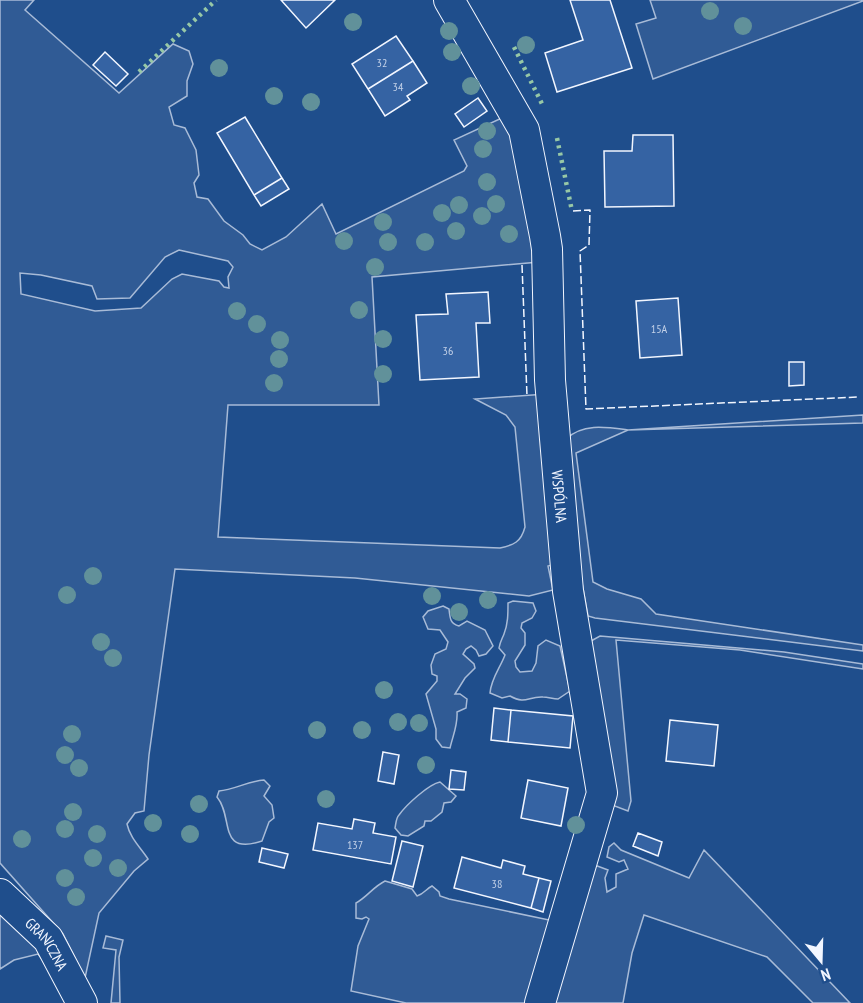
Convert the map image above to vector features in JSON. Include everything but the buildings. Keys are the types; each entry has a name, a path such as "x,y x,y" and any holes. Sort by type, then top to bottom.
{"street":[{"name":"WSPÓLNA","path":"449,0 524,130 536,189 547,249 550,380 568,591 602,793 540,1003"},
{"name":"GRANICZNA","path":"0,894 48,939 82,1003"}],"shaded area":[{"path":"0,0 34,0 25,10 119,93 173,44 189,51 193,64 187,81 187,96 169,107 174,125 185,128 196,150 199,175 194,183 197,197 208,199 224,221 243,235 250,244 262,250 286,237 322,204 336,234 464,171 467,166 454,140 504,117 504,106 539,262 372,277 379,405 228,405 218,537 500,548 513,544 519,539 525,527 515,427 506,415 475,399 546,394 556,564 548,566 553,590 529,596 355,578 175,569 149,755 144,811 135,813 127,824 133,838 148,859 134,871 99,913 85,978 63,934 0,863","holes":["179,250 228,261 233,267 228,277 229,288 224,287 219,281 182,274 172,279 141,308 95,311 21,294 20,273 92,286 97,299 130,298 165,257"]},
{"path":"650,0 863,1 653,79 636,24 656,18"},
{"path":"863,415 863,423 628,430"},
{"path":"587,428 628,430 576,453 593,582 607,589 641,599 656,614 863,645 863,651 588,616 571,522 566,439"},
{"path":"513,601 533,603 536,611 532,618 522,623 525,645 515,661 516,667 520,672 532,671 536,663 538,646 546,640 560,646 570,691 558,699 538,697 520,700 510,696 502,698 490,693 505,655 499,648 506,626 508,603"},
{"path":"443,606 449,609 454,624 459,626 467,621 485,630 493,646 486,654 479,656 471,646 463,654 474,664 475,668 465,678 455,694 460,694 467,699 466,708 457,712 450,748 442,747 436,739 436,729 426,694 437,681 437,676 432,674 431,665 435,654 446,649 448,642 440,630 428,629 423,617 428,611"},
{"path":"600,636 784,652 863,664 863,669 740,650 616,640 631,801 628,811 612,805 591,641"},
{"path":"264,780 270,786 264,796 272,805 274,818 269,822 262,841 248,844 238,843 232,839 229,832 222,805 217,797 219,791"},
{"path":"440,782 456,796 451,802 444,803 442,812 431,821 425,821 424,826 408,836 401,835 395,828 398,816 418,796"},
{"path":"614,843 621,850 689,878 704,850 850,1003 813,1003 767,957 644,915 632,953 623,1003 553,1003 592,864 608,870 605,878 607,892 616,887 616,874 628,869 624,860 619,862 607,857 609,847"},
{"path":"385,881 412,889 417,896 432,886 440,896 449,899 554,921 528,1003 406,1003 351,991 358,946 369,919 356,918 356,903"},
{"path":"0,901 30,931 55,976 38,954 14,960 0,969"},
{"path":"106,936 123,940 119,957 120,1003 111,1003 116,950 103,948"}],"hedge":[{"path":"139,72 216,0"},
{"path":"514,47 543,106"},
{"path":"557,138 572,211"}],"fence":[{"path":"573,211 590,210 589,245 580,251 586,409 858,397"},
{"path":"522,265 527,396"}]}
